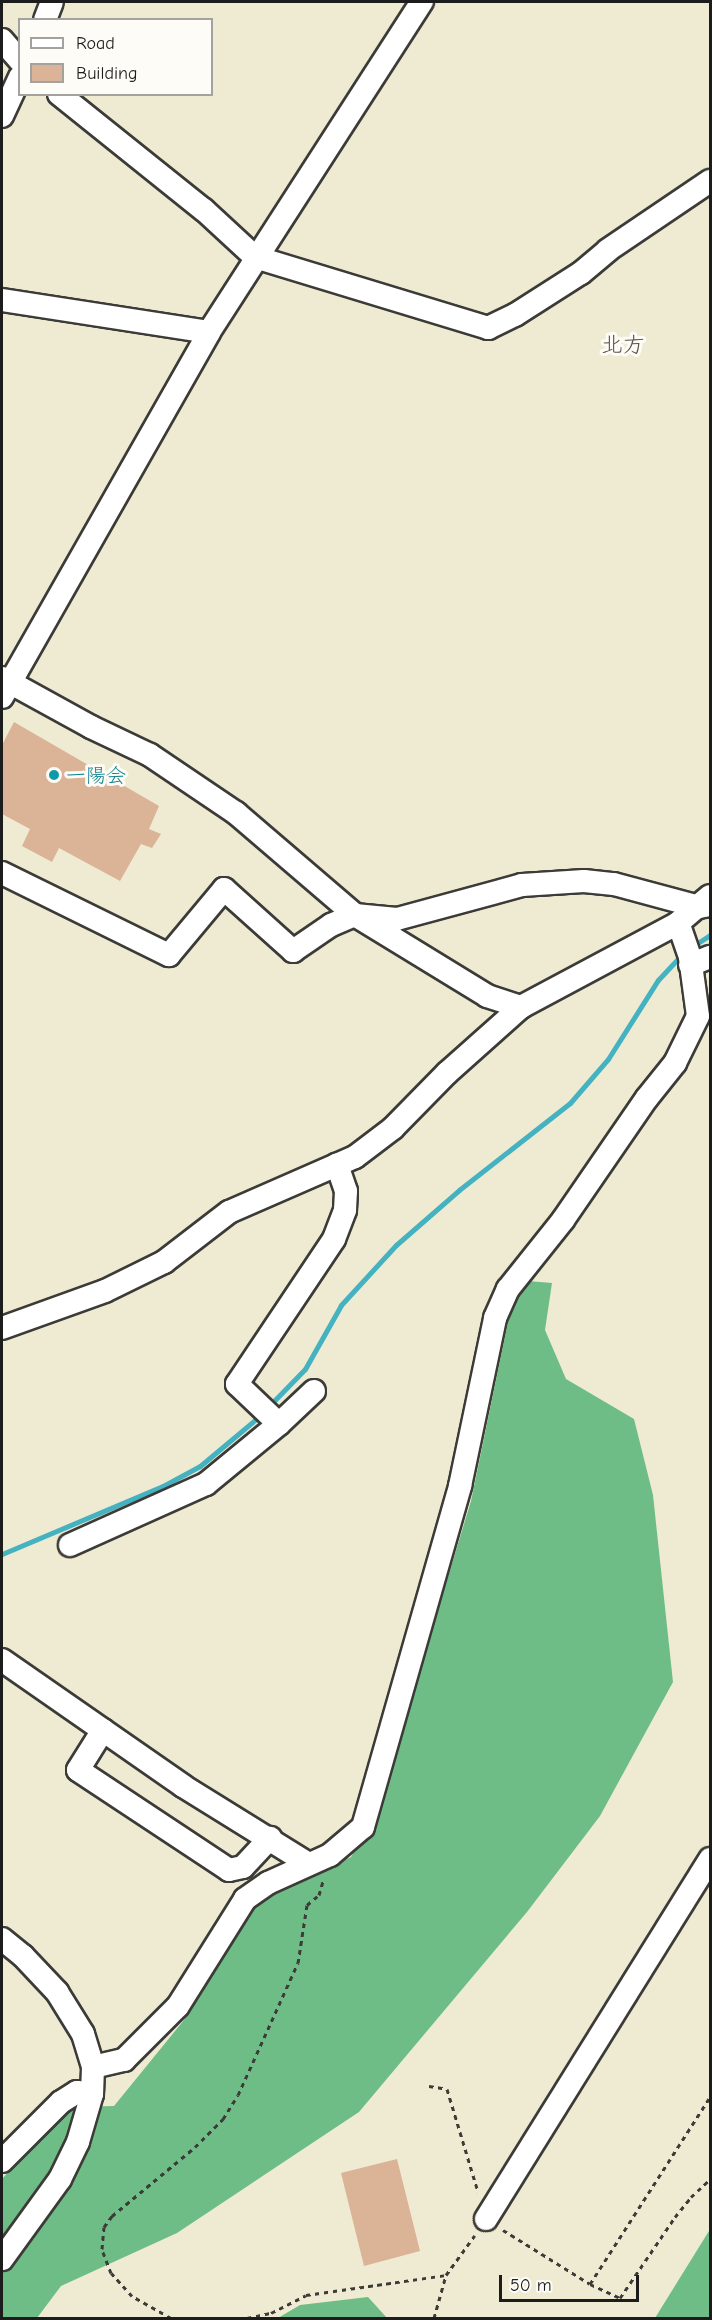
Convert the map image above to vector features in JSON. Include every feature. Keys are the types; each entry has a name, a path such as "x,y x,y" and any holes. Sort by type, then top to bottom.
{"street":[{"path":"46,18 52,2"},
{"path":"422,2 255,257 209,332 4,686 150,755 236,813 354,915 487,996 521,1007"},
{"path":"2,39 18,59"},
{"path":"2,116 18,81"},
{"path":"62,96 204,210 255,257 488,328 515,315 581,273 608,250 711,181"},
{"path":"2,300 209,332"},
{"path":"2,873 169,955 224,889 293,951 331,925 354,915 397,919 522,885 584,880 707,902 690,948 698,1016 675,1063 647,1098 563,1220 508,1289 495,1318 460,1486 363,1827 330,1855 268,1883 245,1899 178,2006 124,2060 93,2067"},
{"path":"2,1328 105,1291 164,1262 229,1212 356,1157 393,1128 447,1073 521,1007 690,948"},
{"path":"270,1416 237,1384 334,1239 345,1210 346,1191 338,1165"},
{"path":"70,1545 206,1484 270,1416 314,1391"},
{"path":"2,1660 183,1786 309,1864"},
{"path":"103,1730 78,1770 229,1870 243,1867 270,1838"},
{"path":"486,2219 711,1859"},
{"path":"2,1939 23,1956 57,1992 83,2034 93,2067 92,2094 78,2142 60,2179 2,2259"},
{"path":"2,2162 61,2103 77,2092 92,2094"}],"path":[{"path":"171,2319 132,2296 111,2273 102,2249 104,2227 112,2216 195,2147 224,2119 238,2095 298,1963 307,1905 319,1895 330,1855"},
{"path":"429,2086 447,2089 486,2219 590,2284 620,2298 675,2217 711,2179"},
{"path":"590,2284 711,2097"},
{"path":"434,2319 446,2275 486,2219"},
{"path":"247,2319 271,2313 306,2295 446,2275"}],"green space":[{"path":"528,1281 552,1283 545,1330 566,1379 634,1419 653,1495 673,1682 600,1816 527,1912 359,2112 177,2233 61,2286 37,2318 2,2318 2,2179 67,2107 114,2106 184,2020 261,1896 351,1857 378,1808 471,1501 510,1312"},
{"path":"709,2231 710,2318 655,2318"},
{"path":"368,2297 387,2318 278,2318 300,2305"}],"building":[{"name":"一陽会","path":"14,722 159,806 149,829 161,834 152,848 141,844 120,881 59,848 52,862 22,846 30,829 2,814 2,745"},
{"path":"397,2159 420,2251 364,2266 341,2173"}],"waterway":[{"path":"693,946 710,935"},
{"path":"268,1407 305,1369 341,1305 396,1245 459,1190 570,1103 608,1059 658,980 683,953"},
{"path":"2,1554 163,1486 200,1466 262,1414"}],"place":[{"name":"一陽会","path":"54,775"}],"district":[{"name":"北方","path":"623,346"}]}
